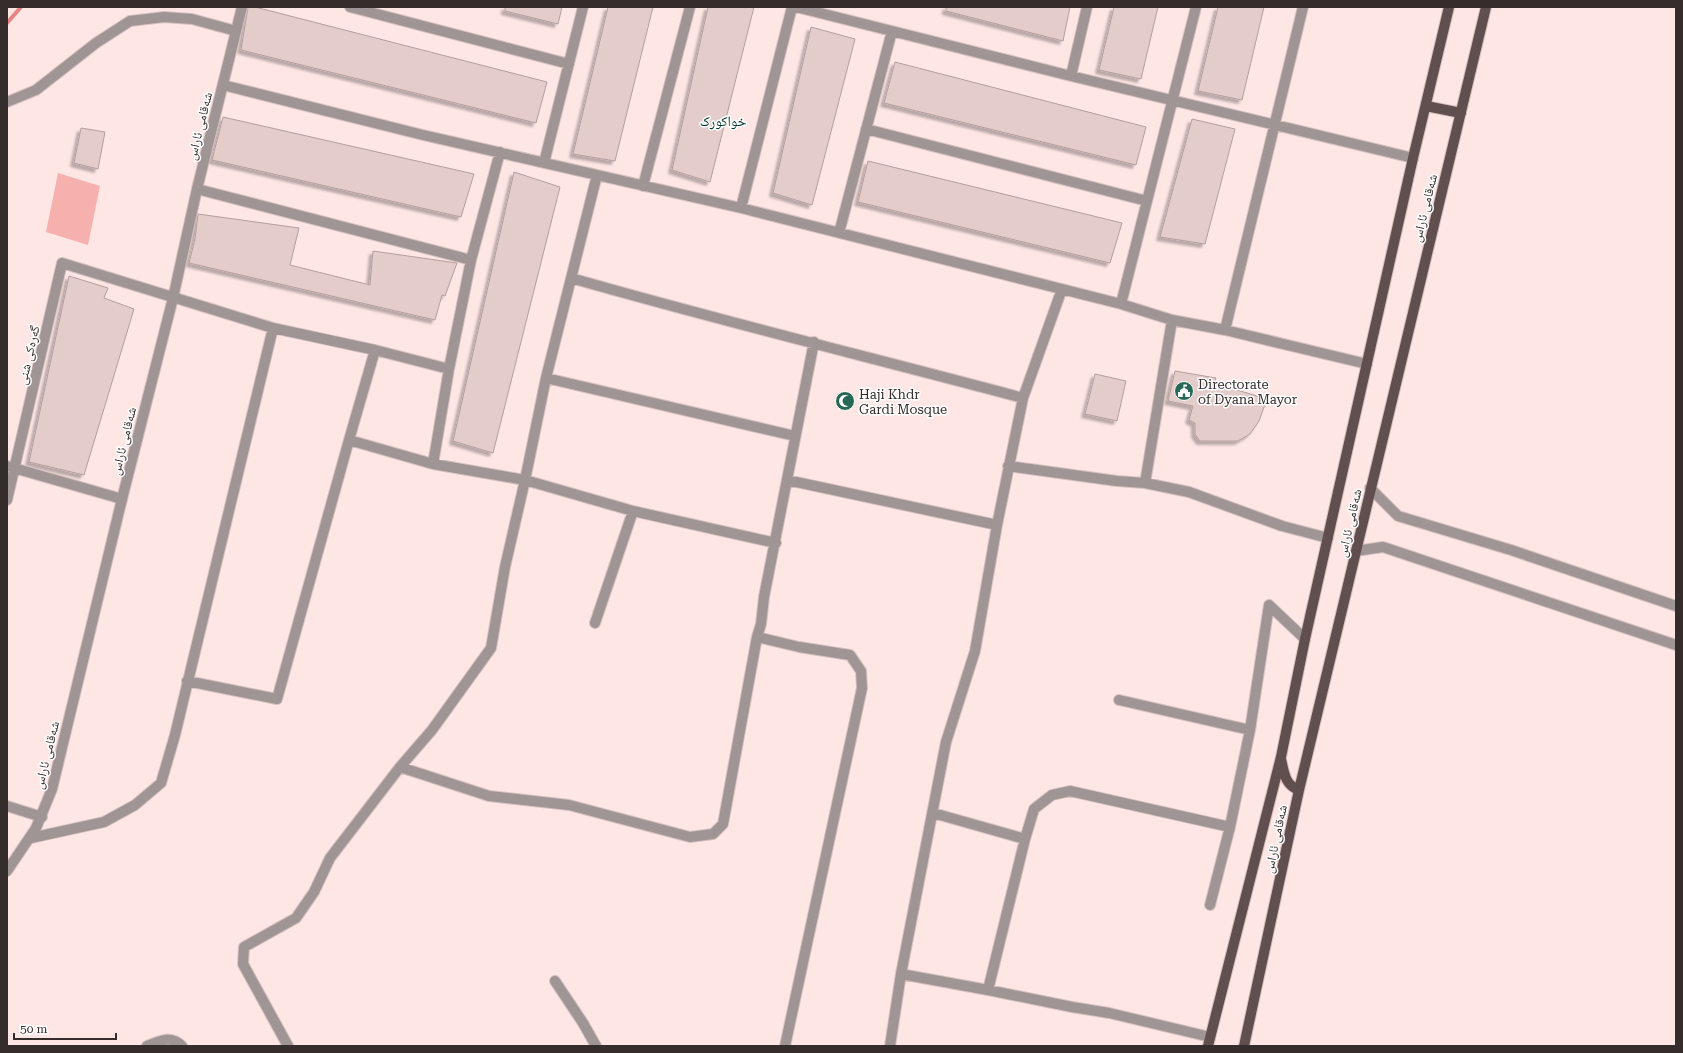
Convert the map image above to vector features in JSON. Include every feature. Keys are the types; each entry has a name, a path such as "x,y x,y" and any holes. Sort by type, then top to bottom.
{"main road":[{"name":"شەقامی ئاراس","path":"1209,1041 1281,757 1305,639 1413,158 1449,7"},
{"name":"شەقامی ئاراس","path":"1244,1046 1299,790 1486,7"},
{"path":"1426,106 1461,113"},
{"path":"1281,757 1288,784 1299,790"}],"street":[{"name":"شەقامی ئاراس","path":"7,871 31,838 42,817 52,789 122,499 173,298 197,189 242,7"},
{"path":"350,7 569,64"},
{"path":"544,163 583,7"},
{"path":"643,186 690,7"},
{"path":"741,208 792,7"},
{"path":"796,7 1070,76 1413,158"},
{"path":"1070,76 1087,7"},
{"path":"1121,304 1196,7"},
{"path":"1225,330 1303,7"},
{"path":"7,102 36,90 96,43 130,21 164,17 192,18 236,31"},
{"path":"839,233 892,31"},
{"path":"223,85 544,163 741,208 1121,304 1172,320 1225,330 1367,364"},
{"path":"866,128 1147,201"},
{"path":"433,464 449,369 471,260 500,152"},
{"path":"288,1046 243,964 244,947 296,918 314,892 330,858 400,767 432,730 491,648 505,567 546,378 597,175"},
{"path":"197,189 471,260"},
{"name":"گەرەکی شنی","path":"7,500 11,467 62,264 173,298"},
{"path":"571,278 688,311 814,342 1023,398"},
{"path":"890,1046 901,974 946,742 975,651 1008,466 1023,398 1062,289"},
{"path":"173,298 273,328 375,350 449,369"},
{"path":"1145,483 1172,320"},
{"path":"31,838 104,822 135,805 161,783 175,735 273,328"},
{"path":"400,767 489,796 568,805 690,837 713,834 723,824 757,637 761,624 764,597 776,543 795,436 814,342"},
{"path":"187,681 277,699 375,350"},
{"path":"546,378 795,436"},
{"path":"349,440 433,464 525,480 633,511 776,543"},
{"path":"1008,466 1117,482 1145,483 1189,492 1282,526 1328,538"},
{"path":"11,467 122,499"},
{"path":"787,480 997,525"},
{"path":"1370,488 1398,516 1511,550 1676,606"},
{"path":"595,623 633,511"},
{"path":"1356,551 1384,547 1676,645"},
{"path":"1210,905 1230,827 1250,730 1269,605 1305,639"},
{"path":"757,637 784,644 850,655 861,671 862,688 785,1046"},
{"path":"1119,700 1250,730"},
{"path":"988,990 1025,839 1034,809 1052,795 1070,791 1230,827"},
{"path":"7,806 42,817"},
{"path":"932,813 1025,839"},
{"path":"901,974 1109,1013 1209,1041"},
{"path":"555,981 583,1023 596,1046"},
{"path":"147,1046 165,1039 175,1040 182,1046"}],"shaded area":[{"path":"58,173 100,186 88,245 46,232"}],"building":[{"path":"248,7 255,7 547,82 536,123 241,50"},
{"path":"505,7 562,7 558,24 505,11"},
{"path":"608,7 653,7 615,161 573,154"},
{"path":"708,7 754,7 710,182 672,170"},
{"path":"946,7 1070,7 1063,41 946,11"},
{"path":"1114,7 1158,7 1141,79 1099,70"},
{"path":"1218,7 1264,7 1242,100 1198,91"},
{"path":"811,27 855,39 812,205 773,193"},
{"path":"895,62 1146,127 1136,165 884,103"},
{"path":"223,117 474,174 461,217 212,160"},
{"path":"1192,119 1235,129 1205,244 1160,237"},
{"path":"81,128 105,132 98,169 74,163"},
{"path":"868,161 1122,223 1110,263 858,202"},
{"path":"514,172 560,187 493,453 453,441"},
{"path":"198,214 299,228 290,265 370,285 373,251 457,263 445,296 442,295 435,320 189,263 195,239"},
{"path":"69,276 108,288 104,298 134,309 84,475 29,462"},
{"path":"1175,371 1216,378 1214,383 1267,399 1259,421 1250,434 1238,441 1200,441 1195,434 1195,423 1189,420 1193,406 1168,401"},
{"path":"1095,374 1126,381 1117,421 1085,414"}],"waterway":[{"path":"7,23 21,7"}],"place":[{"name":"Directorate of Dyana Mayor","path":"1184,391"},
{"name":"Haji Khdr Gardi Mosque","path":"845,401"}],"district":[{"name":"خواکورک","path":"723,121"}]}
